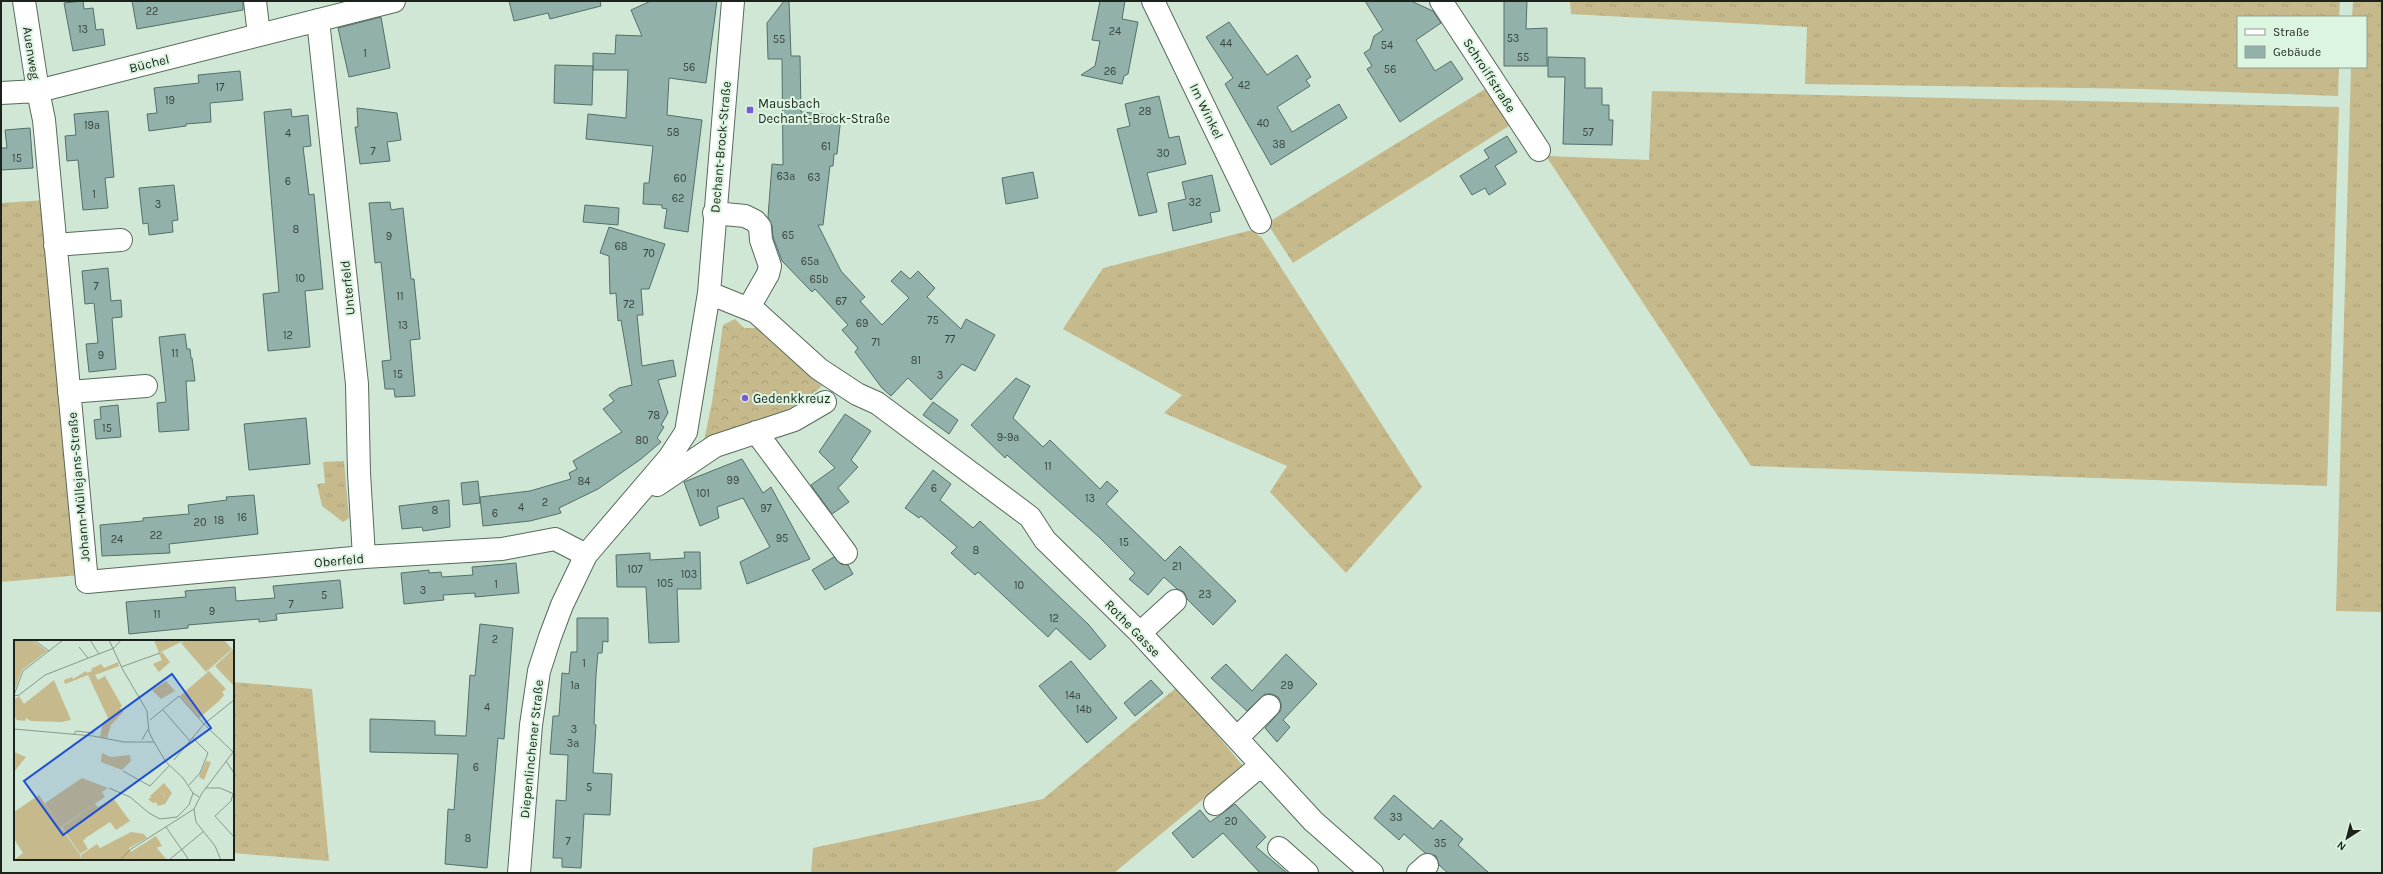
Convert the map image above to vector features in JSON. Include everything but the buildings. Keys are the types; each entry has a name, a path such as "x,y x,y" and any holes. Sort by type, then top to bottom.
{"street":[{"name":"Auenweg","path":"1,93 38,91 24,1"},
{"path":"255,1 259,35"},
{"name":"Büchel","path":"38,91 394,1"},
{"name":"Dechant-Brock-Straße","path":"562,605 586,555 669,458 686,432 709,293 714,213 733,1"},
{"name":"Im Winkel","path":"1153,1 1260,222"},
{"name":"Schroiffstraße","path":"1441,1 1539,150"},
{"name":"Unterfeld","path":"318,20 357,384 359,473 364,557"},
{"name":"Johann-Müllejans-Straße","path":"38,91 44,120 87,582"},
{"path":"709,293 748,309 768,274 770,266 761,240 760,227 755,221 745,216 714,213"},
{"path":"55,245 121,240"},
{"name":"Rothe Gasse","path":"748,309 756,312 819,369 857,394 877,403 1030,517 1045,540 1140,633 1313,821 1372,873"},
{"path":"69,392 146,386"},
{"name":"Dechant-Brock-Straße","path":"625,508 715,446 794,420 825,402"},
{"path":"756,432 846,553"},
{"name":"Oberfeld","path":"87,582 364,557 502,549 555,539 586,555"},
{"path":"1140,633 1175,601"},
{"name":"Diepenlinchener Straße","path":"519,873 531,725 539,671 562,605"},
{"path":"1237,738 1269,706"},
{"path":"1215,804 1261,766"},
{"path":"1279,848 1307,873"}],"green space":[{"path":"1570,1 2340,1 2339,16 2237,16 2237,68 2339,68 2338,96 2144,89 1805,84 1807,27 1571,14"},
{"path":"2353,1 2382,1 2382,612 2336,611 2351,68 2367,68 2367,16 2352,16"},
{"path":"1490,86 1512,124 1293,263 1267,223"},
{"path":"1652,91 2339,107 2327,486 1751,466 1546,156 1649,160"},
{"path":"46,200 80,575 1,582 1,203"},
{"path":"1252,230 1262,238 1422,487 1346,573 1270,492 1287,466 1164,413 1182,395 1063,329 1103,268"},
{"path":"735,319 744,328 756,328 822,386 809,396 781,413 704,441 712,402 723,325"},
{"path":"344,461 349,518 343,522 322,506 317,484 325,483 323,462"},
{"path":"234,682 312,689 329,861 234,853"},
{"path":"1177,687 1243,766 1114,873 811,873 813,848 1043,799"}],"place":[{"name":"Mausbach Dechant-Brock-Straße","path":"750,110"},
{"name":"Gedenkkreuz","path":"745,398"}]}
